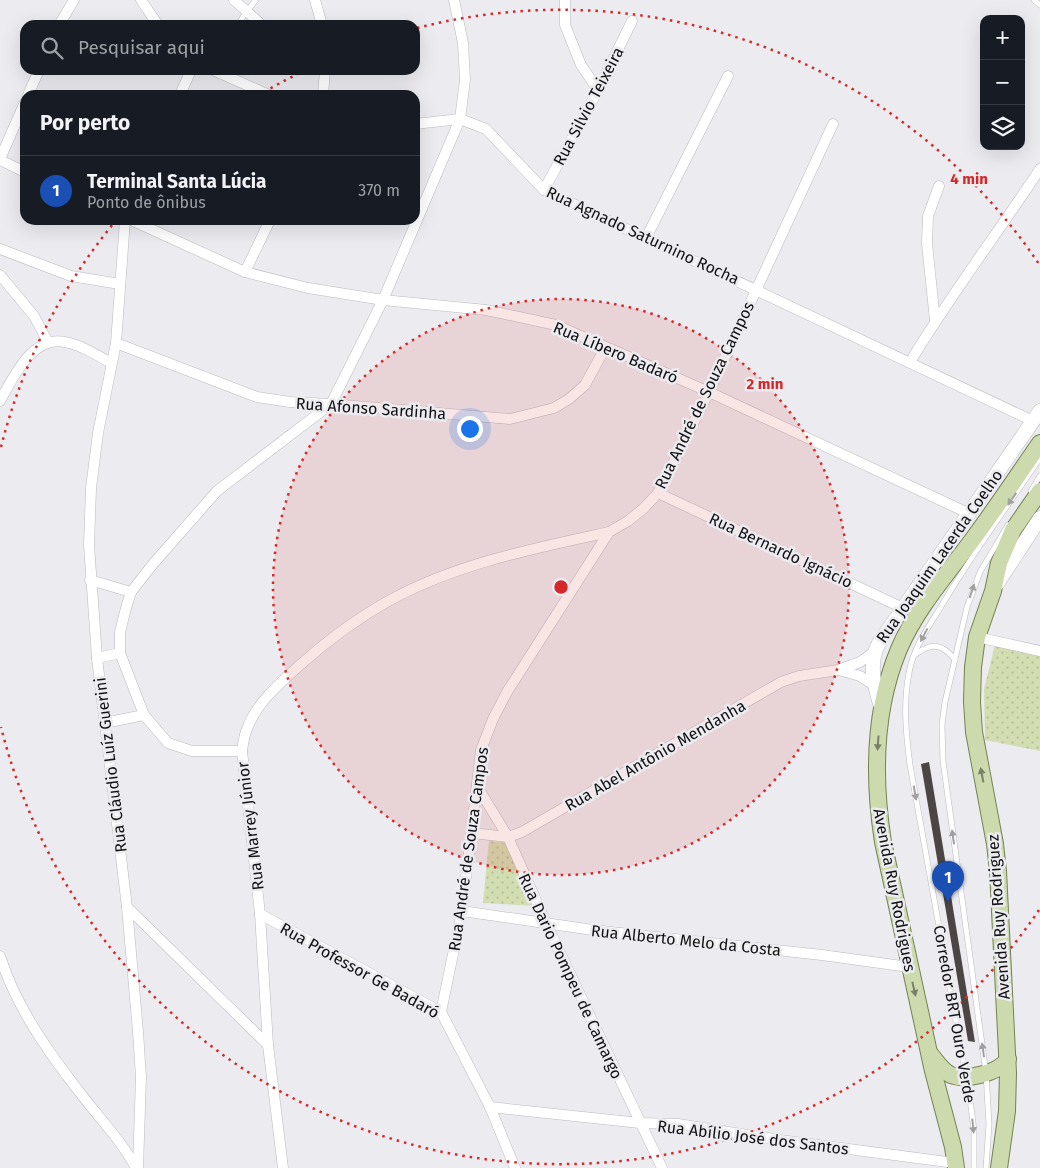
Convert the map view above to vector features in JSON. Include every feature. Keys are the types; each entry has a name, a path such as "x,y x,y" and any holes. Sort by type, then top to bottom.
{"main road":[{"name":"Avenida Ruy Rodrigues","path":"956,1166 950,1134 928,1052 879,821 876,771 882,711 892,667 908,630 1040,443"},
{"path":"977,637 993,591 999,563 1013,530 1035,492"},
{"name":"Avenida Ruy Rodriguez","path":"977,637 973,667 972,702 974,732 996,853 1008,1059 1007,1111 999,1168"},
{"path":"928,1052 939,1066 952,1075 966,1076 986,1073 999,1069 1008,1059"}],"street":[{"path":"62,20 74,0"},
{"path":"141,0 155,20"},
{"path":"234,0 256,20"},
{"path":"315,0 321,20"},
{"path":"420,213 460,119 465,80 463,43 454,0"},
{"path":"565,0 565,25 581,65 598,90"},
{"name":"Rua Silvio Teixeira","path":"544,190 598,90 632,21"},
{"path":"30,90 37,75"},
{"path":"182,90 190,75"},
{"path":"224,75 258,90"},
{"path":"322,75 322,90"},
{"path":"646,238 728,76"},
{"path":"20,114 0,160 20,170"},
{"path":"420,123 460,119"},
{"name":"Rua Agnado Saturnino Rocha","path":"460,119 486,129 544,190 910,362 1037,416"},
{"name":"Rua André de Souza Campos","path":"441,1012 462,911 481,750 493,719 507,692 609,532 628,521 658,493 709,392 833,124"},
{"path":"910,362 935,320 1040,169"},
{"path":"935,320 927,244 928,216 939,186"},
{"name":"Rua Cláudio Luíz Guerini","path":"125,225 116,343 98,433 91,488 89,546 97,658 127,907 141,1077 137,1168"},
{"name":"Rua Líbero Badaró","path":"142,225 244,272 308,288 383,300 486,310 556,325 709,392 968,513"},
{"path":"244,272 268,225"},
{"path":"242,751 192,751 168,743 144,716 120,653 120,632 131,592 152,564 217,491 331,404 383,300 415,225"},
{"path":"0,249 71,276 120,284"},
{"path":"0,275 34,316 48,342"},
{"path":"0,400 33,351 48,342 64,341 81,347 111,363"},
{"name":"Rua Afonso Sardinha","path":"116,343 257,397 290,402 510,419 554,408 569,399 585,385 606,348"},
{"name":"Rua Joaquim Lacerda Coelho","path":"882,711 872,672 874,652 968,513 1037,416"},
{"name":"Rua Bernardo Ignácio","path":"658,493 903,608"},
{"path":"993,591 1011,560 1040,518"},
{"name":"Rua Marrey Júnior","path":"283,1168 268,1045 260,914 242,751 247,729 256,711 271,692 306,659 345,628 392,599 430,582 485,562 609,532"},
{"path":"90,580 131,592"},
{"path":"977,637 1040,651"},
{"name":"Rua Abel Antônio Mendanha","path":"472,833 508,837 522,832 781,682 799,676 838,670 860,662 874,652"},
{"path":"97,658 120,653"},
{"name":"Rua Abel Antônio Mendanha","path":"838,670 860,676 874,685"},
{"path":"104,723 144,716"},
{"name":"Rua Dario Pompeu de Camargo","path":"477,786 508,837 546,923 662,1168"},
{"path":"127,907 268,1045"},
{"name":"Rua Alberto Melo da Costa","path":"462,911 593,930 822,955 910,967"},
{"name":"Rua Professor Ge Badaró","path":"260,914 441,1012 490,1107 516,1168"},
{"path":"0,956 4,970 30,1023 81,1094 127,1151 137,1168"},
{"name":"Rua Abílio José dos Santos","path":"490,1107 640,1123 678,1124 956,1166"}],"lane":[{"path":"241,20 256,0"},
{"path":"1034,0 1040,5"},
{"name":"Corredor BRT Ouro Verde","path":"974,1168 974,1132 966,1076 910,765 905,728 907,688 914,654 926,630 956,580 1040,458"},
{"path":"1035,492 1040,476"},
{"name":"Corredor BRT Ouro Verde","path":"986,1168 989,1124 986,1073 942,761 942,725 955,660 973,588 993,548 1013,517"},
{"path":"914,654 924,647 936,646 947,650 955,660"}],"green space":[{"path":"996,641 1040,651 1040,751 985,740 984,689"},
{"path":"489,841 507,843 537,906 483,903"}],"building":[{"path":"929,762 975,1042 968,1041 921,764"}],"place":[{"name":"Terminal Santa Lúcia","path":"948,902"}]}
